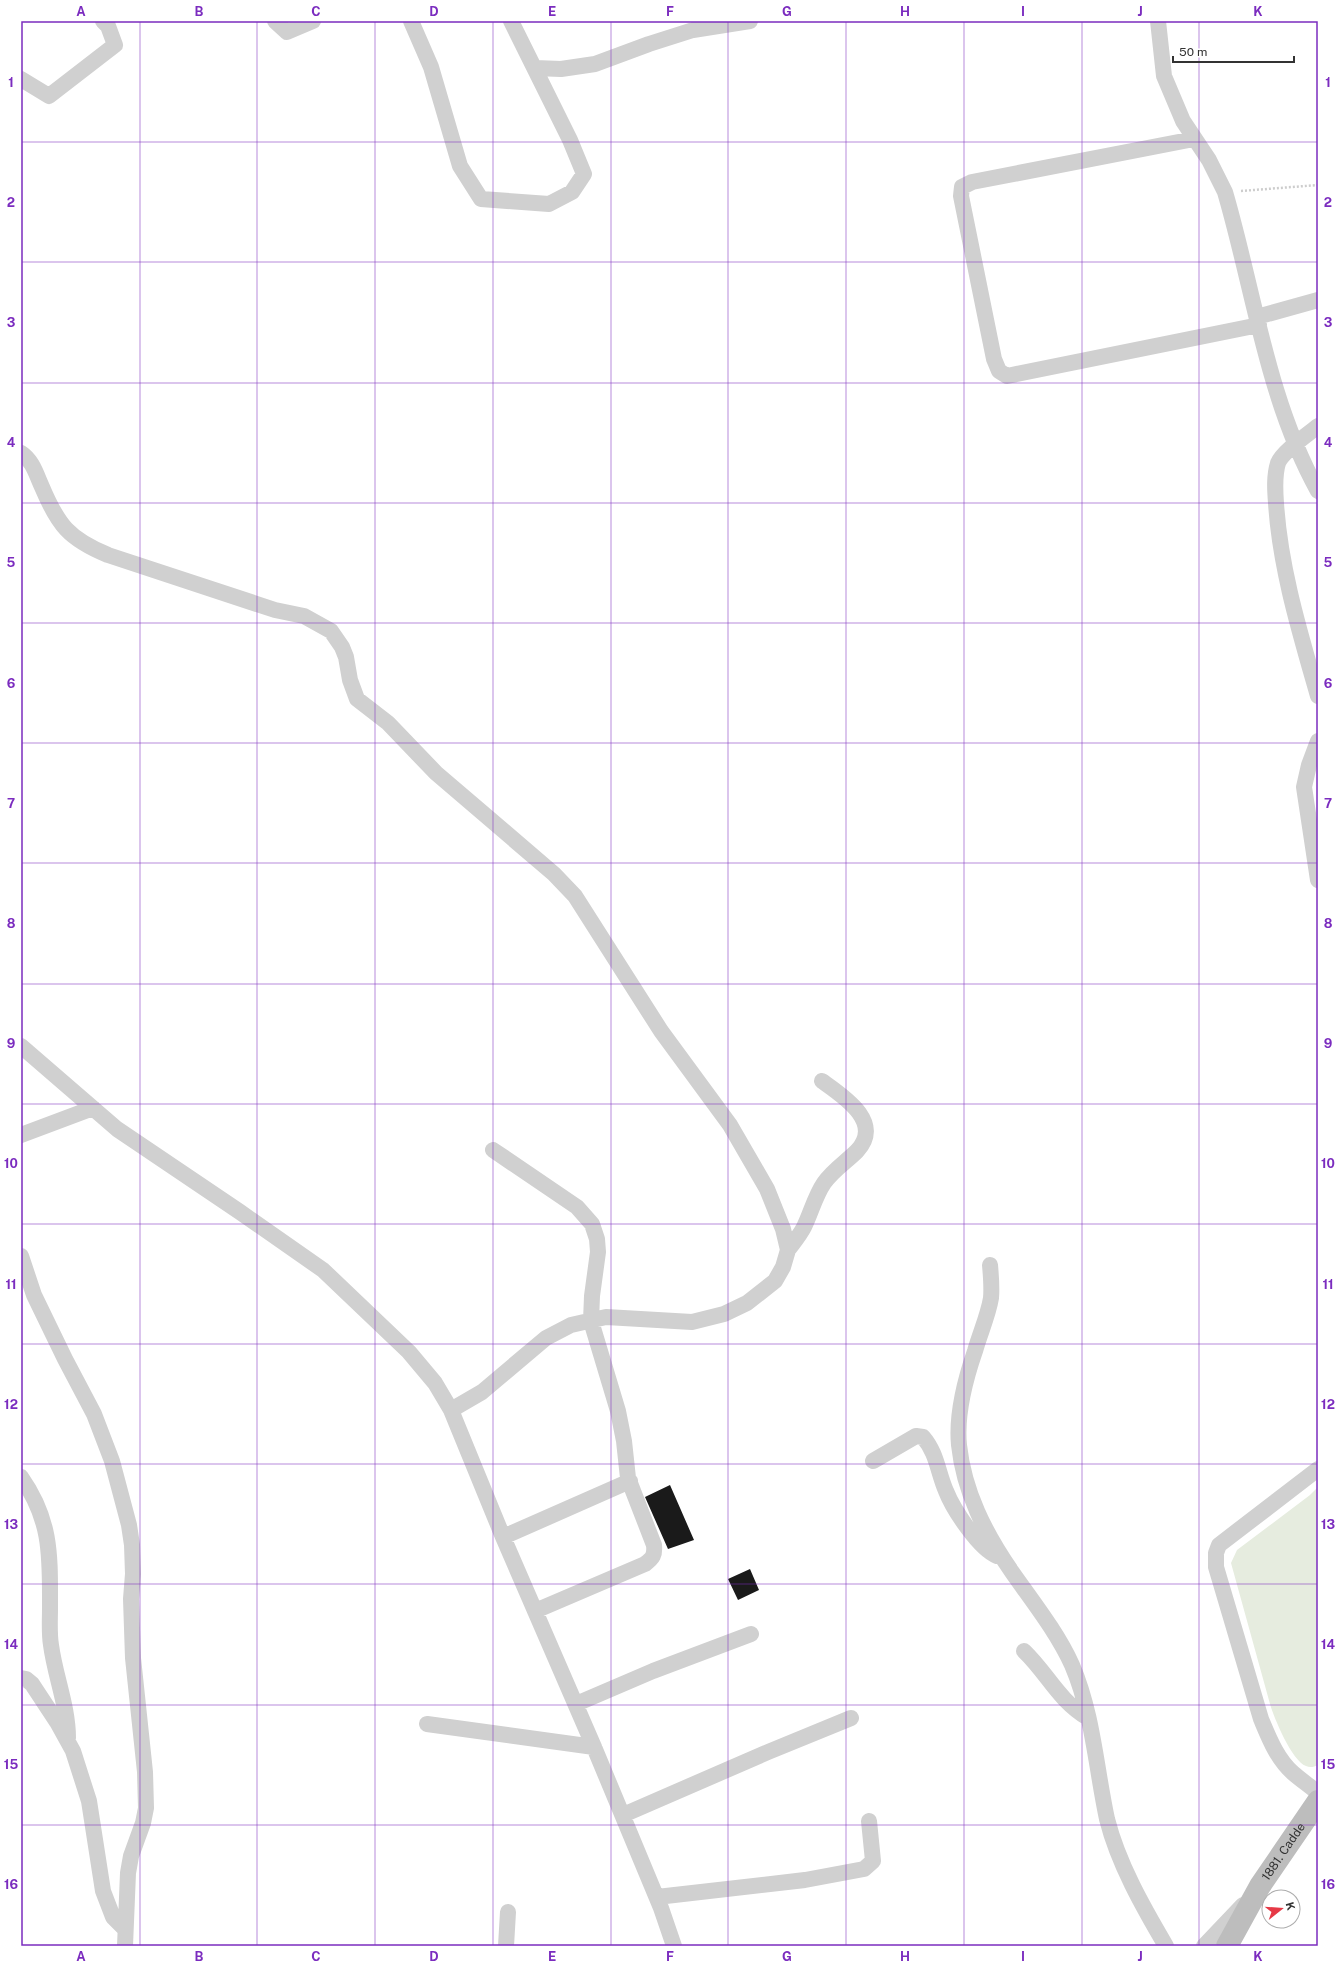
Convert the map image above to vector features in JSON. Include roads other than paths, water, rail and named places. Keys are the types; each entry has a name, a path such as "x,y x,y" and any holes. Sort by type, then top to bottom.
{"street":[{"path":"21,79 49,96 115,45 108,26 103,21"},
{"path":"275,21 286,32 313,21"},
{"path":"411,21 431,66 460,166 481,199 549,204 572,192 584,174 570,140 511,21"},
{"path":"535,68 561,69 595,64 693,30 742,21"},
{"path":"1158,21 1164,76 1183,121 1194,139 1210,160 1225,192 1279,400 1296,443 1318,491"},
{"path":"1194,139 972,182 962,187 961,196 994,359 999,371 1008,376 1258,321 1318,300"},
{"path":"1318,426 1296,443 1278,462 1275,476 1278,526 1294,605 1318,696"},
{"path":"21,453 31,462 58,520 66,530 82,543 108,555 275,610 304,616 331,631 342,647 346,657 350,680 357,698 388,723 436,773 554,874 575,896 657,1024 730,1126 767,1189 783,1229 788,1250"},
{"path":"1318,741 1308,765 1304,787 1318,880"},
{"path":"21,1046 117,1129 323,1270 409,1352 435,1383 451,1410 503,1537 576,1704 657,1897 674,1946"},
{"path":"451,1410 482,1392 546,1338 571,1325 606,1317 692,1322 724,1314 747,1303 764,1292 775,1281 783,1267 788,1250 803,1228 823,1184 832,1172 858,1149 865,1137 865,1127 862,1117 856,1108 846,1098 822,1082"},
{"path":"21,1135 93,1108"},
{"path":"493,1150 577,1207 592,1224 597,1239 598,1252 592,1296 591,1321 618,1411 630,1481 654,1545 655,1553 653,1558 646,1564 535,1611"},
{"path":"21,1256 34,1295 94,1414 112,1460 129,1524 132,1545 133,1574 131,1599 133,1658 145,1772 146,1808 143,1822 131,1856 128,1873 125,1946"},
{"path":"990,1265 992,1284 991,1298 962,1399 959,1421 959,1442 963,1473 981,1521 1004,1559 1044,1616 1071,1664 1081,1689 1088,1718 1108,1822 1138,1897 1166,1946"},
{"path":"873,1461 916,1436 923,1437 933,1451 945,1491 957,1511 982,1544 993,1554 1004,1559"},
{"path":"1318,1469 1219,1545 1216,1553 1216,1567 1261,1719 1283,1762 1292,1773 1318,1793"},
{"path":"21,1477 37,1503 46,1526 49,1548 50,1644 67,1716 68,1741"},
{"path":"503,1537 630,1481"},
{"path":"576,1704 653,1671 751,1634"},
{"path":"1024,1651 1064,1700 1075,1710 1088,1718"},
{"path":"21,1678 26,1679 32,1684 73,1751 85,1784 96,1837 103,1891 113,1917 125,1929"},
{"path":"623,1815 768,1752 851,1718"},
{"path":"427,1724 594,1747"},
{"name":"1881. Cadde","path":"1227,1946 1260,1886 1318,1801"},
{"path":"657,1897 805,1880 864,1868 873,1861 869,1821"},
{"path":"1204,1946 1260,1886"},
{"path":"506,1946 508,1912"}]}
